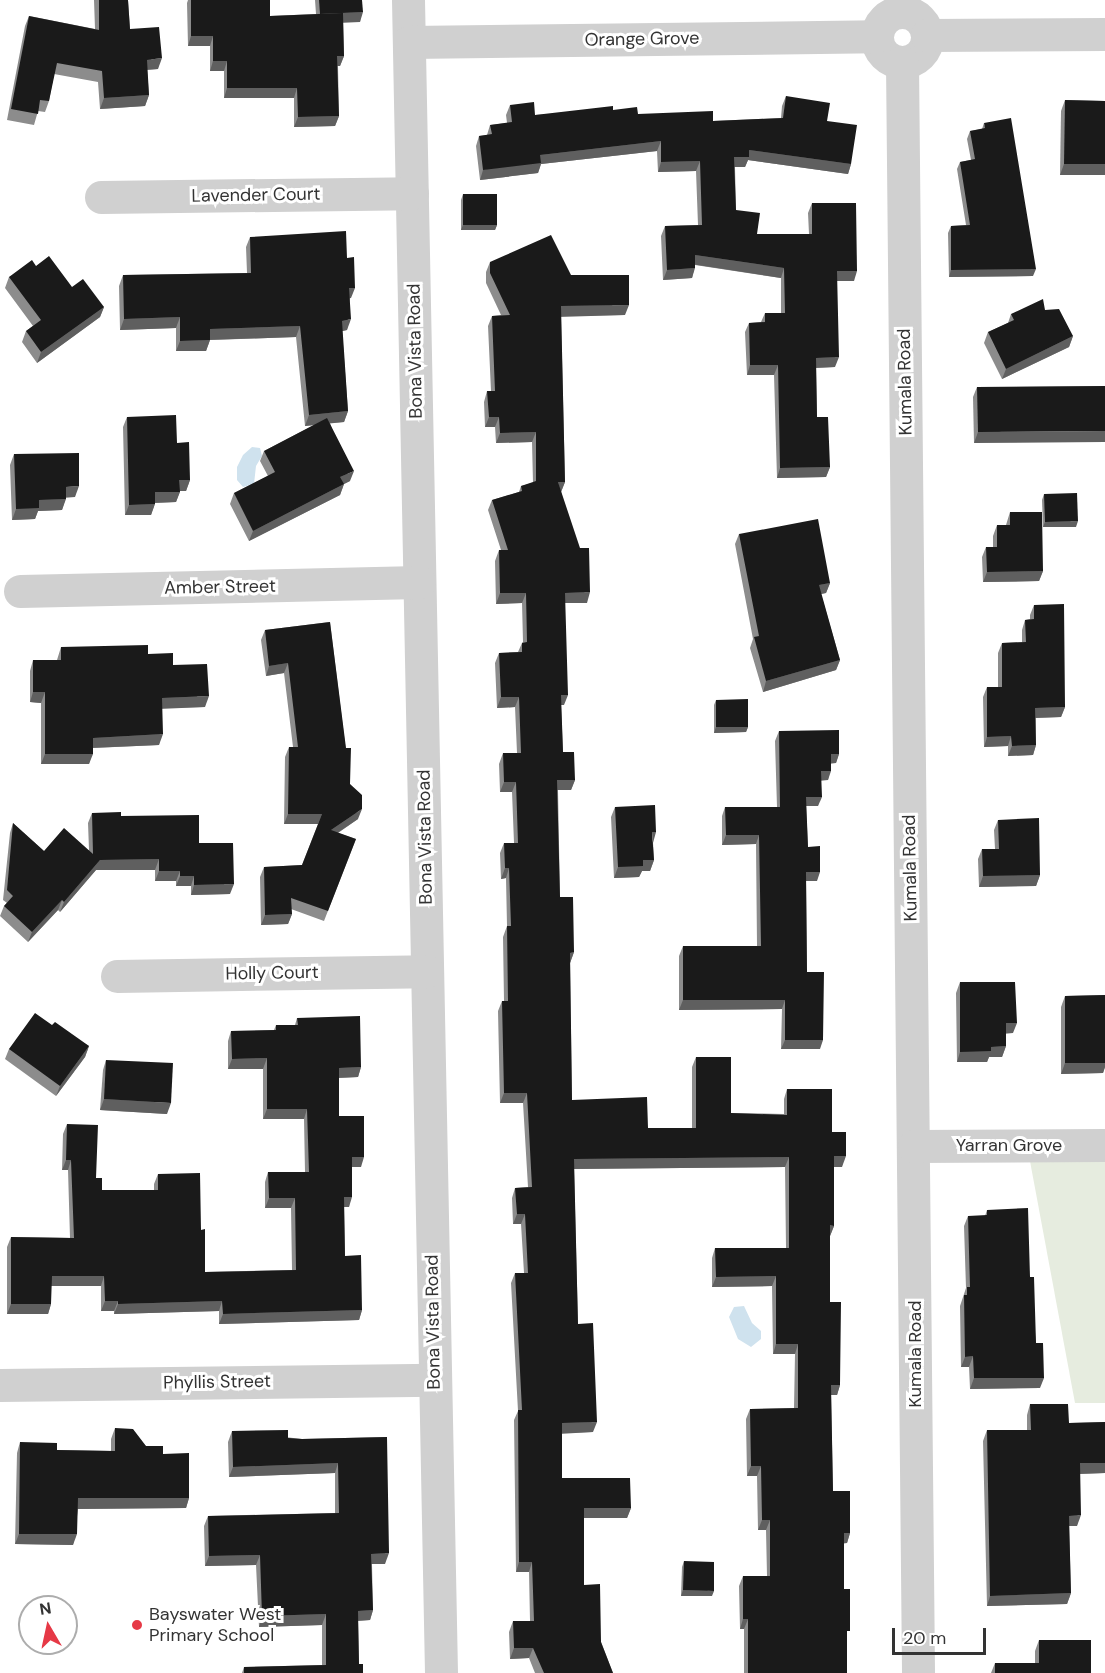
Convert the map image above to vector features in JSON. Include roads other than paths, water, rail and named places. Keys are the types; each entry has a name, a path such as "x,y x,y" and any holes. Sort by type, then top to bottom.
{"street":[{"name":"Bona Vista Road","path":"408,0 441,1673"},
{"path":"902,5 922,21 927,35 927,44 917,57 902,62 894,61 881,51 876,36 881,21 902,5"},
{"path":"927,35 1105,34"},
{"name":"Orange Grove","path":"409,42 876,36"},
{"name":"Kumala Road","path":"902,62 918,1673"},
{"name":"Lavender Court","path":"101,197 412,194"},
{"name":"Amber Street","path":"20,591 419,582"},
{"name":"Holly Court","path":"117,976 427,971"},
{"name":"Yarran Grove","path":"914,1146 1105,1145"},
{"name":"Phyllis Street","path":"0,1385 434,1380"}],"water":[{"path":"252,447 260,448 262,456 256,466 254,484 243,487 237,480 237,467 243,455"},
{"path":"744,1306 752,1323 761,1331 761,1339 751,1347 738,1339 729,1317 734,1307"}],"place":[{"name":"Bayswater West Primary School","path":"137,1625"}]}
